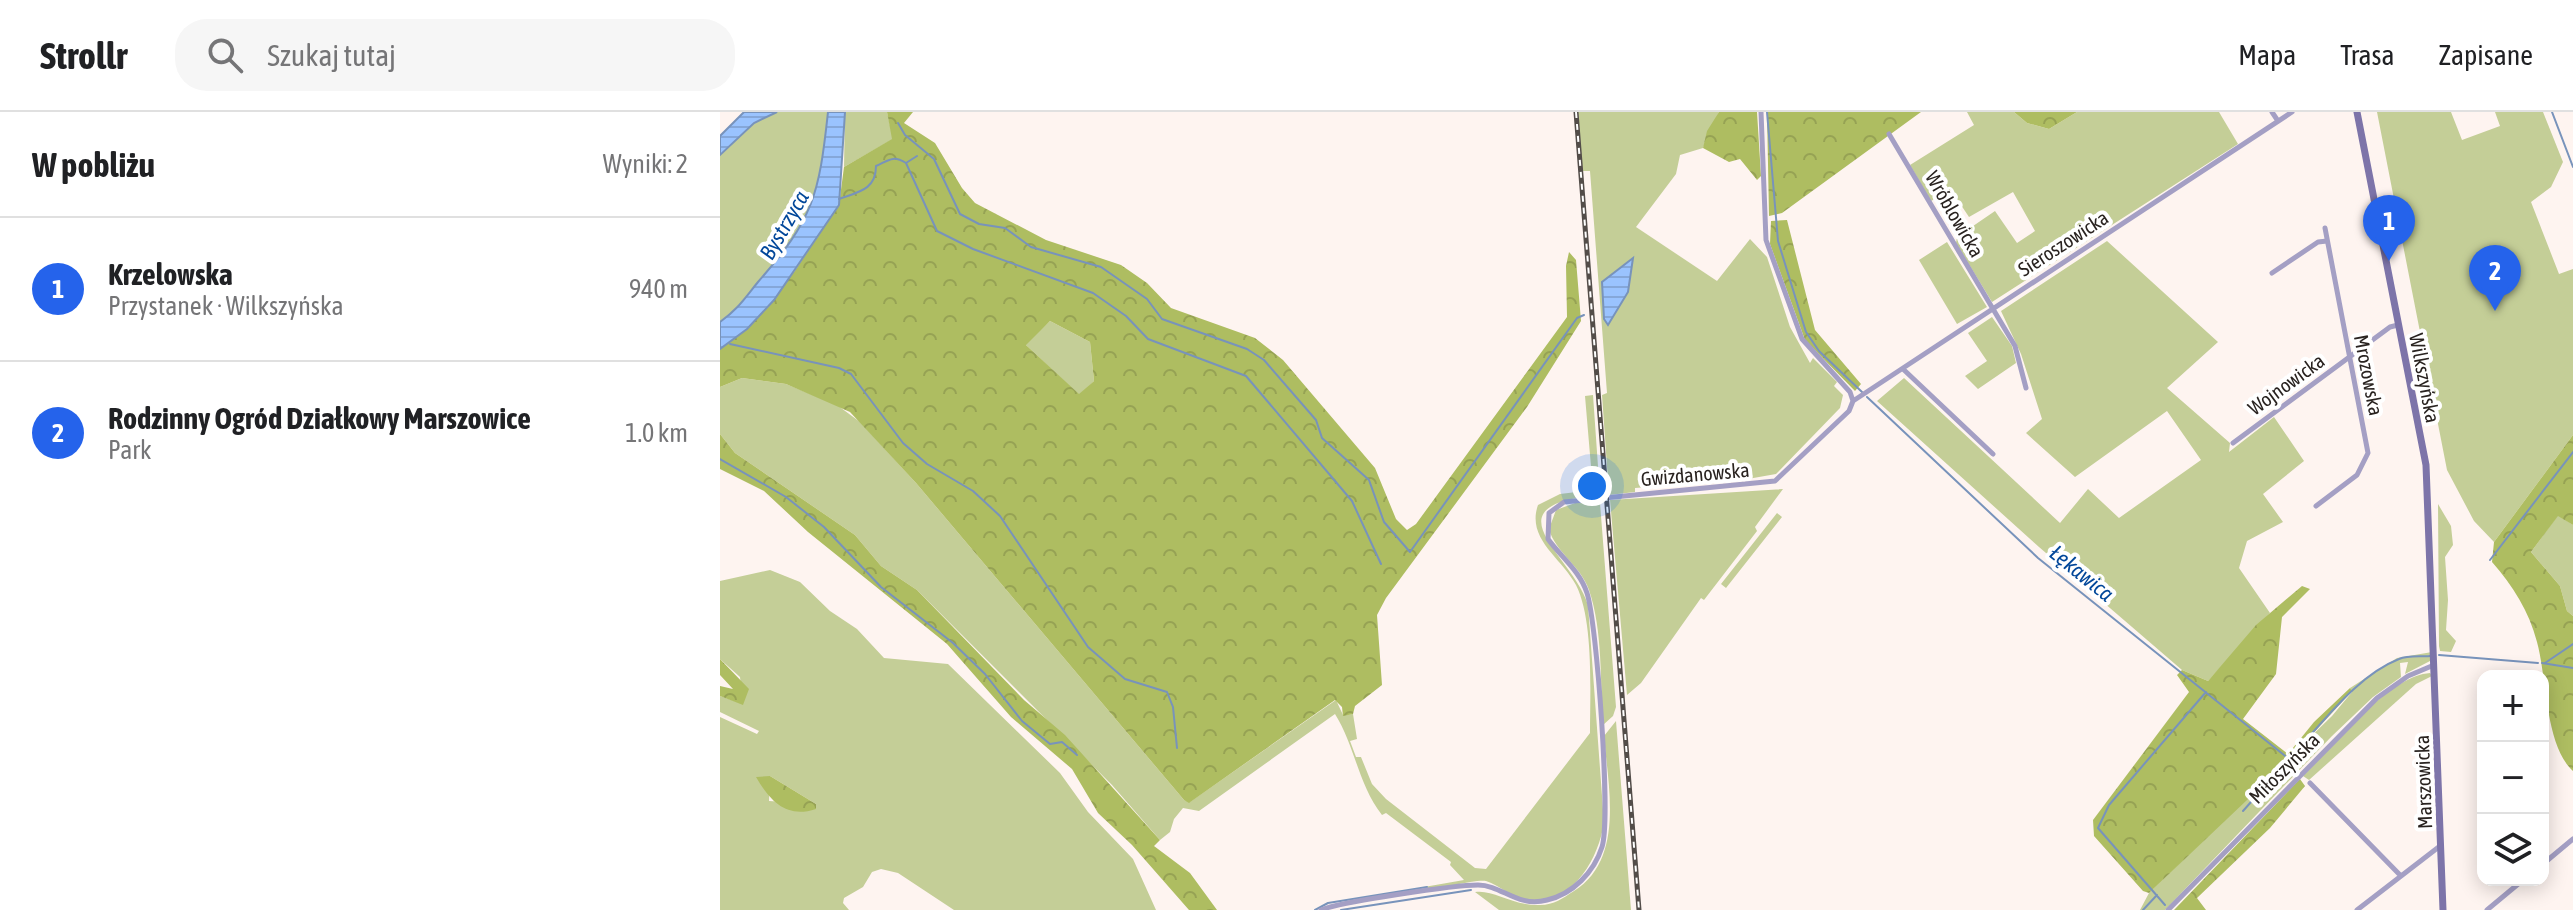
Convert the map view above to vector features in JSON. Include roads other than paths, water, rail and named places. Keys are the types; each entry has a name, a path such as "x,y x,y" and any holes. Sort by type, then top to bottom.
{"street":[{"path":"1761,112 1766,240 1802,339 1846,386 1853,401"},
{"path":"2272,112 2278,121"},
{"name":"Sieroszowicka","path":"1853,401 2292,112"},
{"name":"Wilkszyńska","path":"2357,112 2427,473 2435,654"},
{"name":"Wróblowicka","path":"1889,134 2015,346 2026,388"},
{"name":"Mrozowska","path":"2316,506 2357,475 2368,458 2325,228"},
{"path":"2272,273 2318,242 2327,241"},
{"name":"Wojnowicka","path":"2233,443 2390,327 2398,325"},
{"path":"1903,369 1993,454"},
{"name":"Gwizdanowska","path":"1321,910 1480,884 1529,902 1563,895 1593,867 1605,834 1590,605 1581,579 1548,539 1549,513 1564,502 1775,481 1840,420 1853,401"},
{"name":"Marszowicka","path":"2435,654 2443,910"},
{"name":"Miłoszyńska","path":"2168,910 2377,698 2408,676 2435,664"},
{"path":"2310,783 2400,875"},
{"path":"2549,859 2573,839"},
{"path":"2357,910 2441,846"},
{"path":"2487,910 2516,886"}],"water":[{"path":"744,112 777,112 754,123 720,155 720,136"},
{"path":"828,112 845,112 839,205 774,300 747,329 720,349 720,322 741,303 777,260 811,204 821,165"},
{"path":"1633,258 1628,292 1608,325 1604,319 1602,282"}],"waterway":[{"name":"Łękawica","path":"1767,112 1778,241 1806,332 1819,351 1862,392"},
{"path":"2552,112 2573,167"},
{"path":"898,123 905,135 934,159 960,214 979,224 1005,228 1031,247 1101,267 1147,299 1162,319 1247,349 1264,360 1316,420 1322,438 1369,480 1384,522 1410,552 1577,318 1584,315"},
{"path":"906,163 917,156"},
{"path":"839,199 869,185 876,166 898,159 906,163 937,231 973,249 1093,293 1126,316 1148,339 1246,376 1352,501 1381,564"},
{"path":"730,344 839,368 851,374 903,443 927,464 973,491 1000,516 1088,647 1125,679 1167,692 1173,707 1177,748"},
{"name":"Łękawica","path":"1867,397 2038,558 2289,759"},
{"path":"2490,560 2573,452"},
{"path":"720,459 786,497 824,527 881,587 953,643 985,674 1022,721 1050,744 1062,742 1077,755"},
{"path":"2545,663 2573,644"},
{"path":"2439,655 2538,663"},
{"path":"2296,751 2343,699 2384,666 2403,658 2430,656"},
{"path":"2542,663 2573,668"},
{"path":"2165,905 2098,828 2109,805 2206,692"},
{"path":"2243,811 2291,757"},
{"path":"1315,910 1328,903 1427,887"},
{"path":"1341,910 1471,890"},
{"path":"2143,910 2157,895"}],"railway":[{"path":"1576,112 1639,910"}],"place":[{"name":"Krzelowska","path":"2389,261"},
{"name":"Rodzinny Ogród Działkowy Marszowice","path":"2495,311"}],"water label":[{"name":"Bystrzyca","path":"784,225"}]}
